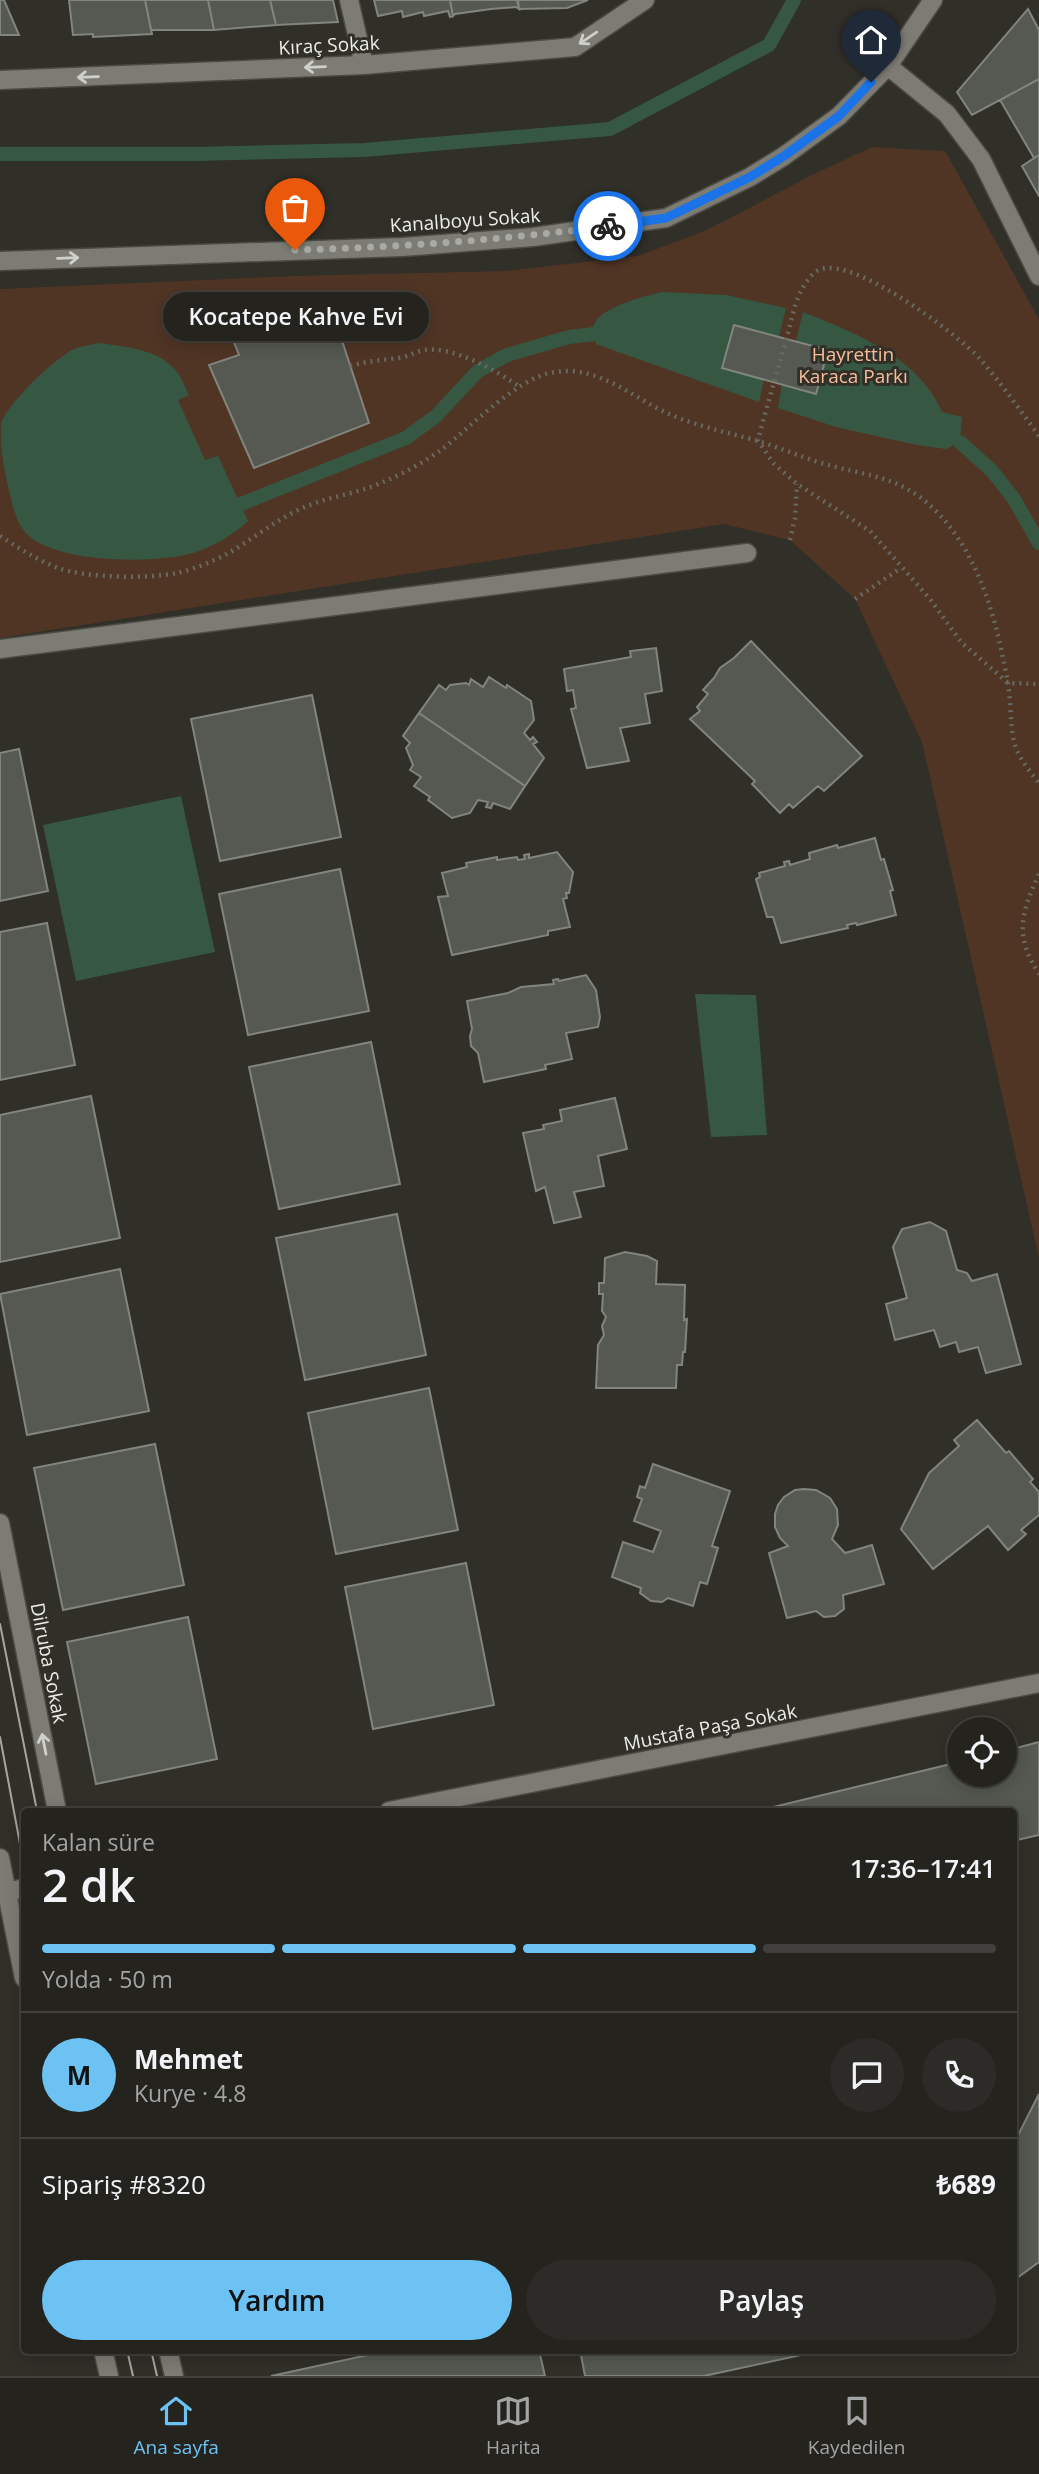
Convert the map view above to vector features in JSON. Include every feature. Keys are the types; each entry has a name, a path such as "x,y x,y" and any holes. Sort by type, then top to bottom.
{"street":[{"path":"349,0 364,65"},
{"name":"Kıraç Sokak","path":"0,80 364,65 575,47 645,0"},
{"name":"Kanalboyu Sokak","path":"0,261 402,247 533,237 666,218 750,177 839,116 888,66 933,0"},
{"path":"888,66 947,114 981,159 1039,276"},
{"path":"0,649 747,553"},
{"name":"Dilruba Sokak","path":"0,1523 56,1808"},
{"name":"Mustafa Paşa Sokak","path":"403,1808 1039,1683"},
{"path":"0,1858 3,1894 21,1966"},
{"path":"3,1894 21,1889"},
{"path":"104,2354 109,2376"},
{"path":"169,2354 174,2376"}],"path":[{"path":"1039,436 979,358 927,314 868,279 825,267 814,271 799,294 772,382 758,440 773,463 797,484 870,531 930,599 961,642 1008,683 1039,684"},
{"path":"350,366 373,360 401,358 425,350 443,351 467,358 520,387"},
{"path":"0,536 32,556 61,569 97,575 142,577 179,573 225,555 306,507 383,483 407,470 440,451 520,387 550,373 579,373 612,381 664,412 689,422 758,440 820,463 892,481 915,493 937,512 962,546 983,586 999,633 1008,683 1013,740 1023,762 1039,783"},
{"path":"790,540 795,518 797,484"},
{"path":"855,598 901,568"},
{"path":"1039,874 1029,896 1021,925 1024,945 1039,974"}],"green space":[{"name":"Hayrettin Karaca Parkı","path":"872,147 945,151 1039,319 1039,1258 922,742 855,599 790,540 724,524 0,638 0,289 294,276 506,271 638,256 707,230"}],"shaded area":[{"path":"662,292 726,295 786,308 779,337 734,325 722,368 764,379 759,402 596,344 593,332 596,321 601,316 626,302"},
{"path":"803,312 864,338 902,362 932,393 942,412 962,417 960,442 946,449 917,445 836,427 778,408 782,384 816,394 828,350 796,341"},
{"path":"100,343 151,354 161,358 178,373 189,395 178,400 205,460 218,456 248,521 229,536 201,550 176,557 105,559 80,556 38,543 21,527 13,508 6,475 1,446 1,424 21,394 55,362 74,349"},
{"path":"181,796 215,952 76,981 43,825"},
{"path":"695,994 756,995 767,1135 711,1137"}],"building":[{"path":"0,0 4,0 19,35 0,35"},
{"path":"69,0 145,0 152,34 93,37 93,34 73,35"},
{"path":"145,0 208,0 214,30 151,30"},
{"path":"208,0 270,0 276,25 214,30"},
{"path":"270,0 333,0 338,22 276,25"},
{"path":"374,0 450,0 453,16 450,17 448,11 424,16 423,12 403,17 402,11 378,16"},
{"path":"450,0 517,0 519,9 491,9 453,16"},
{"path":"518,0 588,0 567,8 519,9"},
{"path":"1028,9 1039,30 1039,79 972,115 957,92"},
{"path":"1039,79 1039,155 1034,158 1000,100"},
{"path":"1039,155 1039,196 1022,166"},
{"path":"332,310 369,423 254,468 209,365 239,355 228,327"},
{"path":"734,325 828,350 816,394 722,368"},
{"path":"751,641 862,756 824,791 818,786 793,808 789,804 780,813 752,784 755,781 690,719 700,711 697,707 708,694 703,690 720,668"},
{"path":"656,648 662,691 645,694 650,723 620,728 629,761 587,768 571,709 576,708 573,690 567,691 564,669 631,657 630,651"},
{"path":"489,677 531,701 534,720 524,733 530,740 533,737 537,742 533,744 544,758 525,786 419,713 439,685 446,690 450,685 469,685 471,679 483,687"},
{"path":"312,695 341,837 220,861 191,719"},
{"path":"419,713 525,786 510,809 493,803 491,808 486,807 488,802 478,800 470,813 452,818 414,786 421,777 410,770 413,765 406,748 410,743 403,736"},
{"path":"19,749 48,891 0,901 0,753"},
{"path":"875,838 893,890 890,891 896,915 781,943 773,917 767,917 756,879 760,877 759,873 785,866 784,862 789,861 790,865 810,859 809,853"},
{"path":"557,852 573,872 569,893 566,893 567,898 563,899 570,927 548,931 548,935 452,955 438,897 448,896 442,873 467,867 466,863 497,857 497,860 517,857 518,860 525,859 524,855 529,854 529,858"},
{"path":"340,869 369,1011 248,1035 219,894"},
{"path":"47,923 75,1065 0,1080 0,932"},
{"path":"586,975 596,990 600,1017 598,1027 566,1033 572,1059 545,1065 546,1069 484,1082 478,1053 471,1046 472,1029 467,1001 508,993 521,987 554,984 553,980"},
{"path":"371,1042 400,1184 279,1209 249,1067"},
{"path":"91,1096 120,1238 0,1262 0,1115"},
{"path":"615,1098 627,1149 598,1156 604,1186 574,1192 581,1217 554,1223 545,1187 536,1191 523,1133 544,1129 543,1125 562,1121 560,1110"},
{"path":"397,1214 426,1355 305,1380 276,1238"},
{"path":"930,1222 946,1231 957,1270 967,1273 972,1281 997,1274 1021,1364 986,1373 978,1347 959,1352 956,1342 940,1347 934,1330 895,1340 886,1304 907,1298 893,1247 902,1229"},
{"path":"625,1252 647,1256 657,1261 656,1284 685,1285 685,1352 682,1365 677,1365 676,1388 596,1388 598,1345 604,1335 602,1326 606,1317 602,1311 603,1294 599,1294 599,1283 604,1283 605,1258"},
{"path":"120,1269 149,1411 27,1435 0,1294"},
{"path":"429,1388 458,1530 336,1554 308,1413"},
{"path":"977,1420 1033,1479 1030,1482 1039,1492 1039,1515 1021,1530 1026,1534 1008,1550 988,1526 933,1569 901,1529 929,1473 959,1446 954,1440"},
{"path":"155,1444 184,1585 63,1610 34,1468"},
{"path":"653,1464 730,1491 712,1546 718,1548 707,1584 700,1582 693,1606 668,1598 662,1602 651,1601 640,1593 641,1588 612,1577 623,1542 653,1552 661,1531 634,1521 642,1499 637,1497 640,1486 645,1488"},
{"path":"795,1490 816,1490 830,1498 837,1509 838,1525 832,1539 845,1553 872,1545 884,1584 843,1595 844,1609 835,1616 824,1617 816,1611 787,1618 769,1553 788,1546 775,1527 778,1505"},
{"path":"466,1563 494,1705 373,1729 345,1587"},
{"path":"188,1617 217,1759 96,1784 67,1642"},
{"path":"1039,1742 1039,1835 1017,1840 1017,1808 769,1808 947,1765 947,1787 1017,1787 1017,1748"},
{"path":"1039,2094 1039,2262 1017,2278 1017,2137"},
{"path":"373,2354 540,2354 545,2376 271,2376"},
{"path":"581,2354 806,2354 704,2376 585,2376"}],"waterway":[{"path":"0,154 195,154 364,150 610,129 769,45 794,0"},
{"path":"241,504 406,438 436,416 478,371 507,355 569,337 594,334"},
{"path":"960,442 992,471 1014,499 1039,543"}],"tram line":[{"path":"0,1624 36,1808"},
{"path":"0,1737 21,1849"},
{"path":"128,2354 133,2376"},
{"path":"152,2354 157,2376"}],"way so far":[{"path":"295,250 402,247 533,237 608,226"}],"place":[{"name":"Kocatepe Kahve Evi","path":"295,250"}],"route":[{"path":"608,226 666,218 750,177 839,116 871,82"}]}
